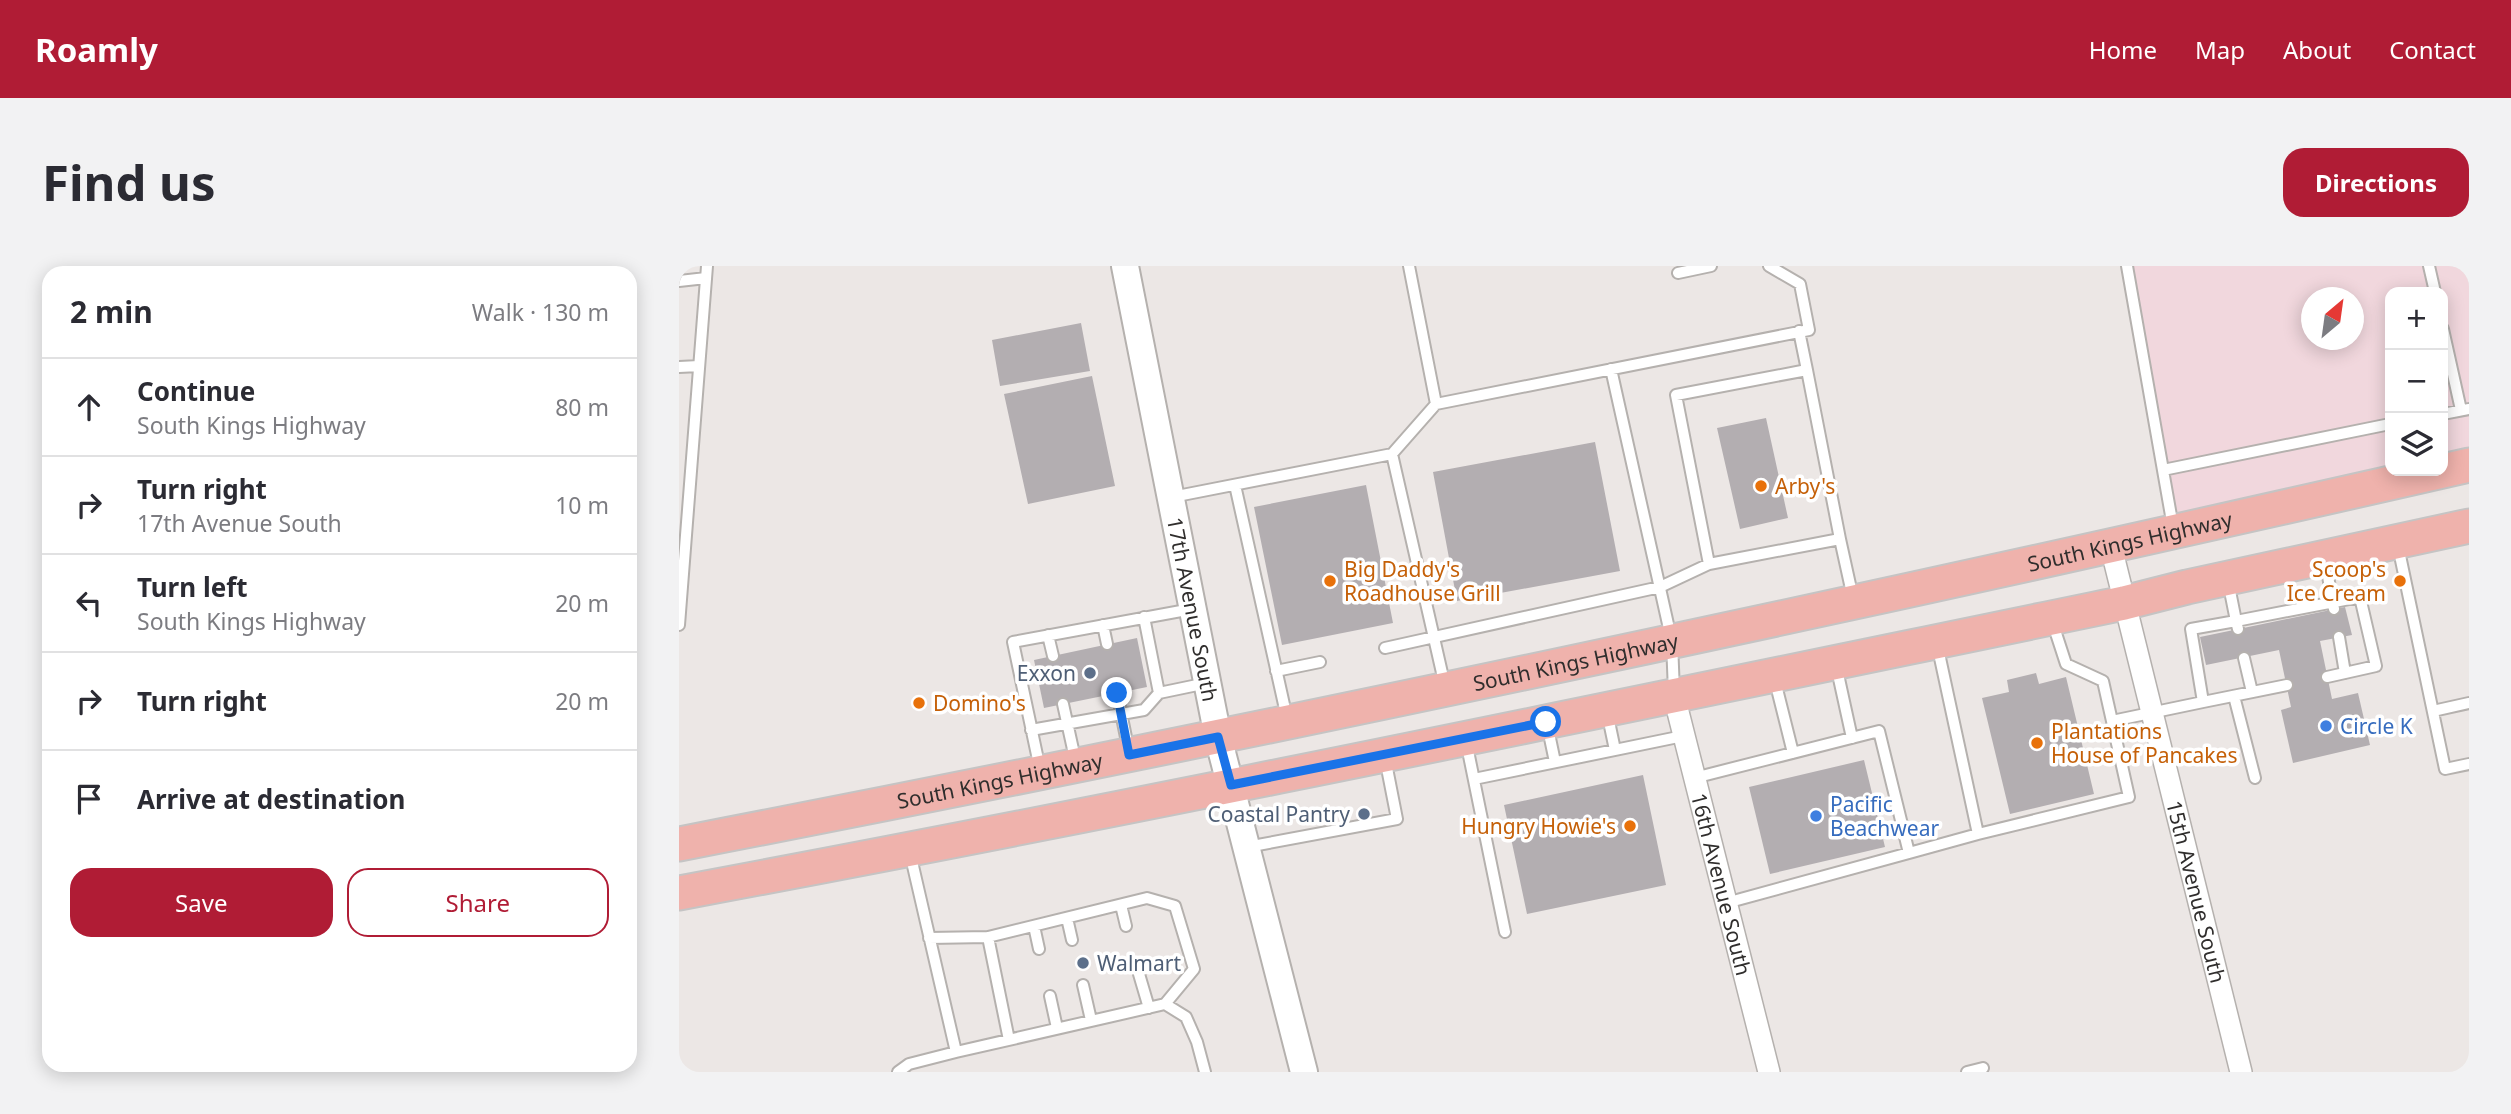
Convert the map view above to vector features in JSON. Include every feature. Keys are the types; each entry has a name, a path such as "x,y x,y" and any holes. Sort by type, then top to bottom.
{"main road":[{"name":"South Kings Highway","path":"679,844 1041,774 1672,642 2111,547 2469,465"},
{"path":"679,893 910,850 1773,676 2124,603 2469,526"}],"street":[{"name":"17th Avenue South","path":"1125,266 1218,737 1304,1072"},
{"name":"15th Avenue South","path":"2111,547 2241,1072"},
{"name":"16th Avenue South","path":"1674,696 1769,1072"}],"lane":[{"path":"679,625 682,540 707,266"},
{"path":"1409,266 1436,404"},
{"path":"1678,273 1711,266"},
{"path":"1171,497 1392,454 1436,404 1809,330 1800,284 1769,266"},
{"path":"2127,266 2174,533"},
{"path":"2429,266 2434,287"},
{"path":"679,281 706,278"},
{"path":"1799,331 1854,603"},
{"path":"2447,413 2465,409 2448,346"},
{"path":"679,367 699,366"},
{"path":"1611,369 1672,642 1674,696"},
{"path":"1709,564 1676,395 1807,370"},
{"path":"2163,470 2385,425"},
{"path":"679,452 692,451"},
{"path":"1392,454 1445,689"},
{"path":"1235,485 1287,722"},
{"path":"1384,648 1660,587 1709,564 1840,539"},
{"path":"2397,542 2445,769 2469,764"},
{"path":"2325,557 2333,606"},
{"path":"2228,578 2237,625"},
{"path":"2203,702 2192,629 2237,625 2333,606 2360,597 2376,666 2327,677"},
{"path":"1041,774 1013,642 1192,609"},
{"path":"1144,617 1159,693"},
{"path":"1726,903 1978,834 2129,797 2103,681 2066,664 2051,618"},
{"path":"1103,625 1107,644"},
{"path":"1048,635 1053,656"},
{"path":"2339,637 2345,673"},
{"path":"1937,642 1978,834"},
{"path":"2244,657 2252,692"},
{"path":"1276,671 1320,662"},
{"path":"1835,663 1852,738"},
{"path":"1773,676 1793,753"},
{"path":"1031,730 1144,710 1159,693 1207,683"},
{"path":"2112,721 2287,685"},
{"path":"1117,693 1129,755"},
{"path":"2234,696 2255,778"},
{"path":"2433,712 2469,703"},
{"path":"1063,704 1077,766"},
{"path":"1606,710 1615,750"},
{"path":"1546,722 1555,762"},
{"path":"1694,778 1879,731 1909,853"},
{"path":"1474,779 1683,736"},
{"path":"1465,738 1505,932"},
{"path":"1247,847 1397,819 1384,754"},
{"path":"910,850 956,1052"},
{"path":"898,1072 909,1064 956,1052 1165,1004 1194,969 1175,906 1147,898 988,937 929,938"},
{"path":"1121,905 1126,926"},
{"path":"1067,918 1072,940"},
{"path":"1034,926 1039,949"},
{"path":"988,937 1009,1040"},
{"path":"1139,974 1149,1008"},
{"path":"1083,985 1091,1020"},
{"path":"1050,996 1057,1028"},
{"path":"1165,1004 1186,1017 1197,1042 1205,1072"},
{"path":"1967,1072 1983,1068"}],"shaded area":[{"path":"2127,266 2469,266 2469,469 2448,474 2448,287 2385,287 2385,476 2437,476 2174,533"}],"building":[{"path":"1081,323 1090,371 1000,386 992,340"},
{"path":"1092,376 1115,486 1028,504 1004,394"},
{"path":"1766,418 1788,518 1740,529 1717,428"},
{"path":"1595,442 1620,571 1457,601 1433,472"},
{"path":"1366,485 1393,623 1282,645 1254,507"},
{"path":"2345,607 2352,635 2320,641 2332,699 2358,693 2370,745 2293,763 2281,710 2291,707 2279,650 2206,665 2200,637"},
{"name":"Exxon","path":"1137,638 1147,687 1044,708 1034,660"},
{"path":"2036,673 2039,684 2066,677 2094,794 2010,814 1982,698 2009,692 2007,680"},
{"path":"1864,760 1885,847 1770,874 1749,787"},
{"path":"1643,775 1666,885 1527,914 1504,805"}],"place":[{"name":"Arby's","path":"1761,486"},
{"name":"Big Daddy's Roadhouse Grill","path":"1330,581"},
{"name":"Scoop's Ice Cream","path":"2400,581"},
{"name":"Exxon","path":"1090,673"},
{"name":"Domino's","path":"919,703"},
{"name":"Circle K","path":"2326,726"},
{"name":"Plantations House of Pancakes","path":"2037,743"},
{"name":"Coastal Pantry","path":"1364,814"},
{"name":"Pacific Beachwear","path":"1816,816"},
{"name":"Hungry Howie's","path":"1630,826"},
{"name":"Walmart","path":"1083,963"}],"route":[{"path":"1117,693 1129,755 1218,737 1231,785 1546,722"}]}
